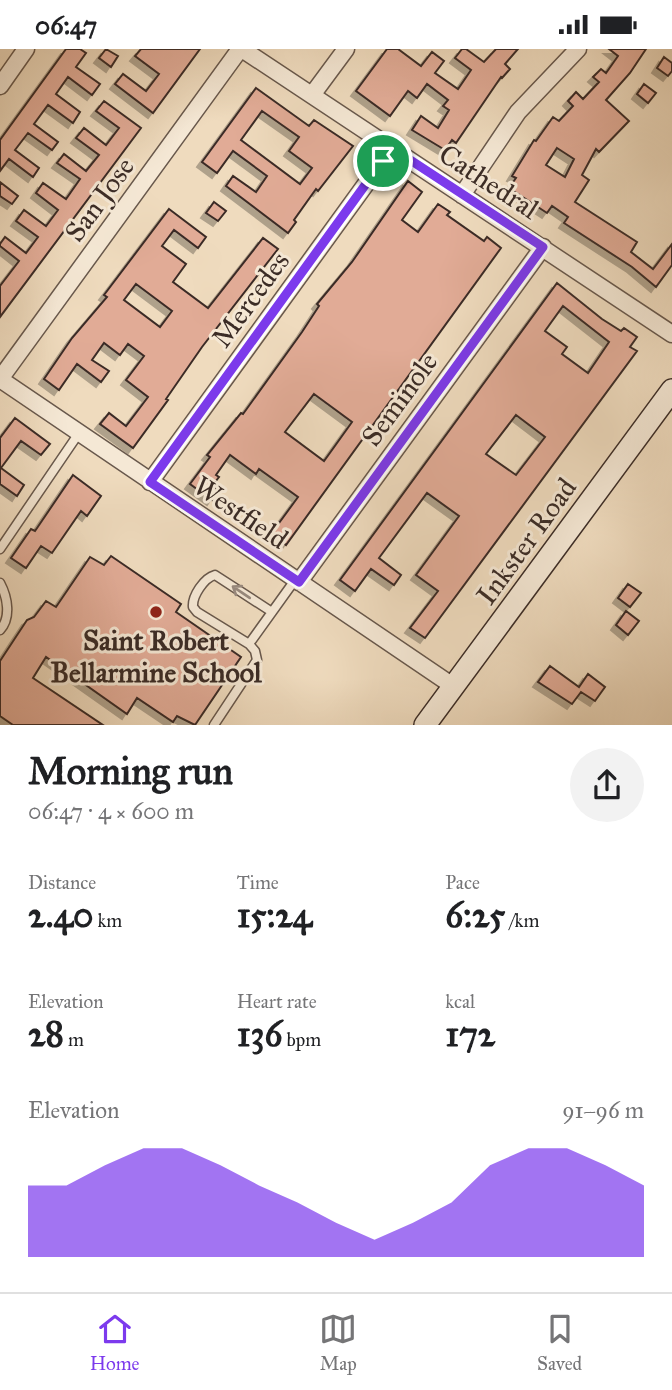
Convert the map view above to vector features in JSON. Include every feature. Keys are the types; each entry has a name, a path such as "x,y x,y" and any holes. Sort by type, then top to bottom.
{"main road":[{"name":"Inkster Road","path":"425,725 672,390"}],"street":[{"path":"0,86 26,49"},
{"name":"Cathedral","path":"241,49 672,334"},
{"name":"San Jose","path":"0,379 241,49"},
{"path":"312,95 346,49"},
{"path":"462,195 517,112 578,49"},
{"name":"Mercedes","path":"150,482 392,148"},
{"name":"Seminole","path":"297,581 543,247"},
{"name":"Westfield","path":"0,379 453,686"}],"lane":[{"path":"0,549 79,433"},
{"path":"214,725 257,660 255,650 249,644 197,612 193,607 193,599 210,576 215,575 272,613"},
{"path":"249,644 297,581"},
{"path":"0,583 8,608 7,620 0,631"}],"building":[{"path":"66,49 80,49 86,53 76,67 100,84 92,95 68,77 56,94 80,112 73,123 48,105 34,124 58,142 52,150 28,133 15,150 39,168 33,177 9,159 0,171 0,140"},
{"path":"106,49 118,56 111,67 99,58"},
{"path":"141,49 200,49 153,113 115,84 123,74 146,91 159,74 135,56"},
{"path":"387,49 398,49 421,66 432,52 444,61 435,73 458,89 471,70 455,58 462,49 484,62 496,49 518,49 505,64 510,69 501,77 456,143 452,140 445,150 412,130 421,116 438,128 449,110 443,106 448,100 427,84 417,98 408,91 390,116 356,91"},
{"path":"609,49 646,49 630,73 606,100 629,121 599,152 596,149 582,175 589,180 575,202 637,242 631,252 653,269 672,244 672,265 656,287 632,267 564,223 568,217 552,206 547,213 509,188 516,178 512,176 534,140 536,141 553,117 559,121 573,106 568,101 576,92 583,99 599,82 593,77 601,69 606,73 618,56","holes":["557,148 574,159 565,177 546,165"]},
{"path":"664,57 672,63 672,71 668,76 657,68"},
{"path":"644,84 656,93 648,103 637,94"},
{"path":"256,88 309,126 314,120 353,146 318,191 316,189 288,233 226,186 233,176 256,192 267,176 233,151 217,173 202,162","holes":["262,111 299,137 289,151 312,168 300,184 241,140"]},
{"path":"104,101 141,128 0,317 0,286 19,261 0,244 5,237 26,253 38,237 16,221 24,210 46,226 58,210 36,193 43,183 66,199 80,179 57,163 64,154 86,171 99,155 76,138 84,128 106,145 119,128 96,111"},
{"path":"408,181 422,192 402,220 418,232 438,204 450,212 447,215 484,241 487,237 501,248 286,545 271,534 298,497 259,469 256,474 230,455 216,475 219,477 212,486 218,491 212,500 190,484 210,457 207,455 241,413 243,414 302,332 319,306 317,304 352,262","holes":["314,394 352,422 324,461 285,432"]},
{"path":"0,182 18,196 12,204 0,196"},
{"path":"214,202 226,211 218,221 206,213"},
{"path":"169,209 206,237 198,248 174,230 162,246 186,264 173,282 208,308 263,238 278,249 202,347 133,448 100,424 109,413 126,426 148,397 126,380 144,356 128,344 120,355 104,343 92,360 109,371 101,382 77,364 59,390 44,379 72,338 107,297 104,295","holes":["136,284 172,311 160,327 124,300"]},
{"path":"557,283 602,319 637,337 630,347 637,351 425,638 410,628 438,591 416,575 459,516 427,493 379,558 401,575 394,585 371,569 355,591 340,580","holes":["563,306 609,342 588,373 562,354 567,347 545,331","516,415 545,437 516,475 486,454"]},
{"path":"15,418 50,444 41,455 21,441 1,468 24,485 17,496 0,484 0,438"},
{"path":"73,475 101,496 87,516 81,511 52,553 41,546 26,568 11,558 31,529 35,531"},
{"path":"111,556 181,604 176,612 241,657 195,725 177,716 173,722 137,698 127,714 46,657 33,678 103,725 13,725 0,716 0,661 27,620 34,617 46,601 56,607 90,557 104,565"},
{"path":"628,584 641,593 630,607 618,598"},
{"path":"626,611 639,621 628,635 616,625"},
{"path":"550,666 579,687 588,674 605,687 595,701 581,692 572,704 538,682"}],"place":[{"name":"Saint Robert Bellarmine School","path":"156,612"}],"route":[{"path":"392,148 543,247 299,582 150,482 383,161 392,148"}]}
